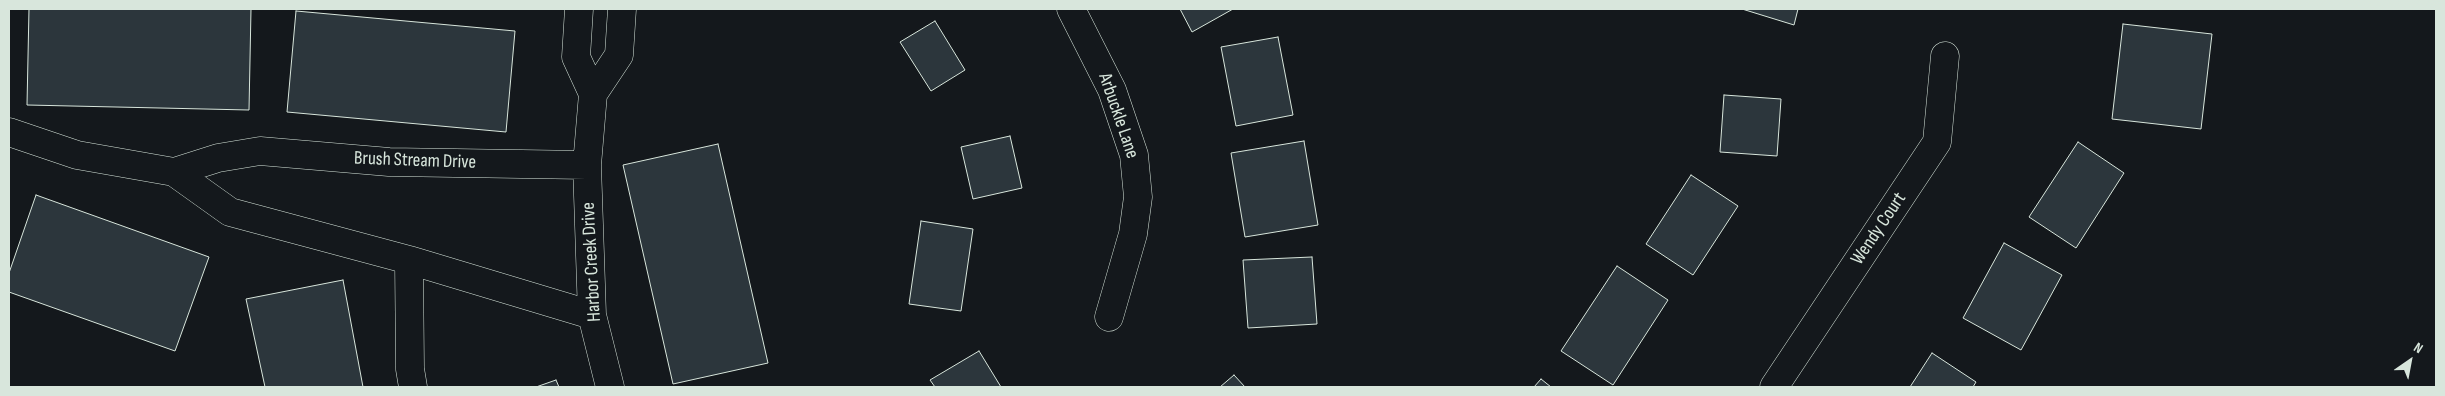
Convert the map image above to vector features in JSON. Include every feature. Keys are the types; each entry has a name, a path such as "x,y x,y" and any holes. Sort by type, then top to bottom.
{"street":[{"path":"580,9 576,57 593,94"},
{"path":"587,165 593,94 618,55 622,9"},
{"name":"Arbuckle Lane","path":"1071,9 1112,90 1134,155 1138,197 1133,234 1110,317"},
{"name":"Wendy Court","path":"1774,387 1937,142 1945,56"},
{"name":"Brush Stream Drive","path":"9,132 77,156 174,172 230,212 409,260 592,314"},
{"name":"Brush Stream Drive","path":"174,172 218,158 260,151 390,162 587,165"},
{"name":"Harbor Creek Drive","path":"587,165 592,314 610,387"},
{"path":"409,260 410,369 413,387"}],"building":[{"path":"29,9 251,9 249,110 27,105"},
{"path":"1180,9 1233,9 1192,32"},
{"path":"1742,9 1798,9 1794,25"},
{"path":"296,11 515,31 506,132 287,112"},
{"path":"935,21 965,70 931,91 900,42"},
{"path":"2123,24 2212,34 2201,129 2112,119"},
{"path":"1278,37 1293,115 1236,126 1221,47"},
{"path":"1724,95 1781,99 1777,156 1720,152"},
{"path":"1010,136 1022,188 973,199 961,147"},
{"path":"1304,141 1318,225 1245,237 1231,153"},
{"path":"2078,142 2124,173 2076,248 2029,217"},
{"path":"718,144 768,363 673,384 623,165"},
{"path":"1691,175 1738,206 1693,275 1646,244"},
{"path":"36,195 209,257 175,351 9,292 9,273"},
{"path":"921,221 973,229 961,311 909,304"},
{"path":"2004,243 2062,275 2021,350 1963,318"},
{"path":"1312,257 1317,324 1248,328 1243,260"},
{"path":"1617,266 1668,300 1613,385 1561,351"},
{"path":"343,280 363,387 265,387 246,299"},
{"path":"979,351 1001,387 935,387 930,380"},
{"path":"1932,353 1976,382 1973,387 1910,387"},
{"path":"1234,375 1245,387 1220,387"},
{"path":"1541,379 1551,387 1534,387"},
{"path":"556,380 559,387 536,387"}]}
